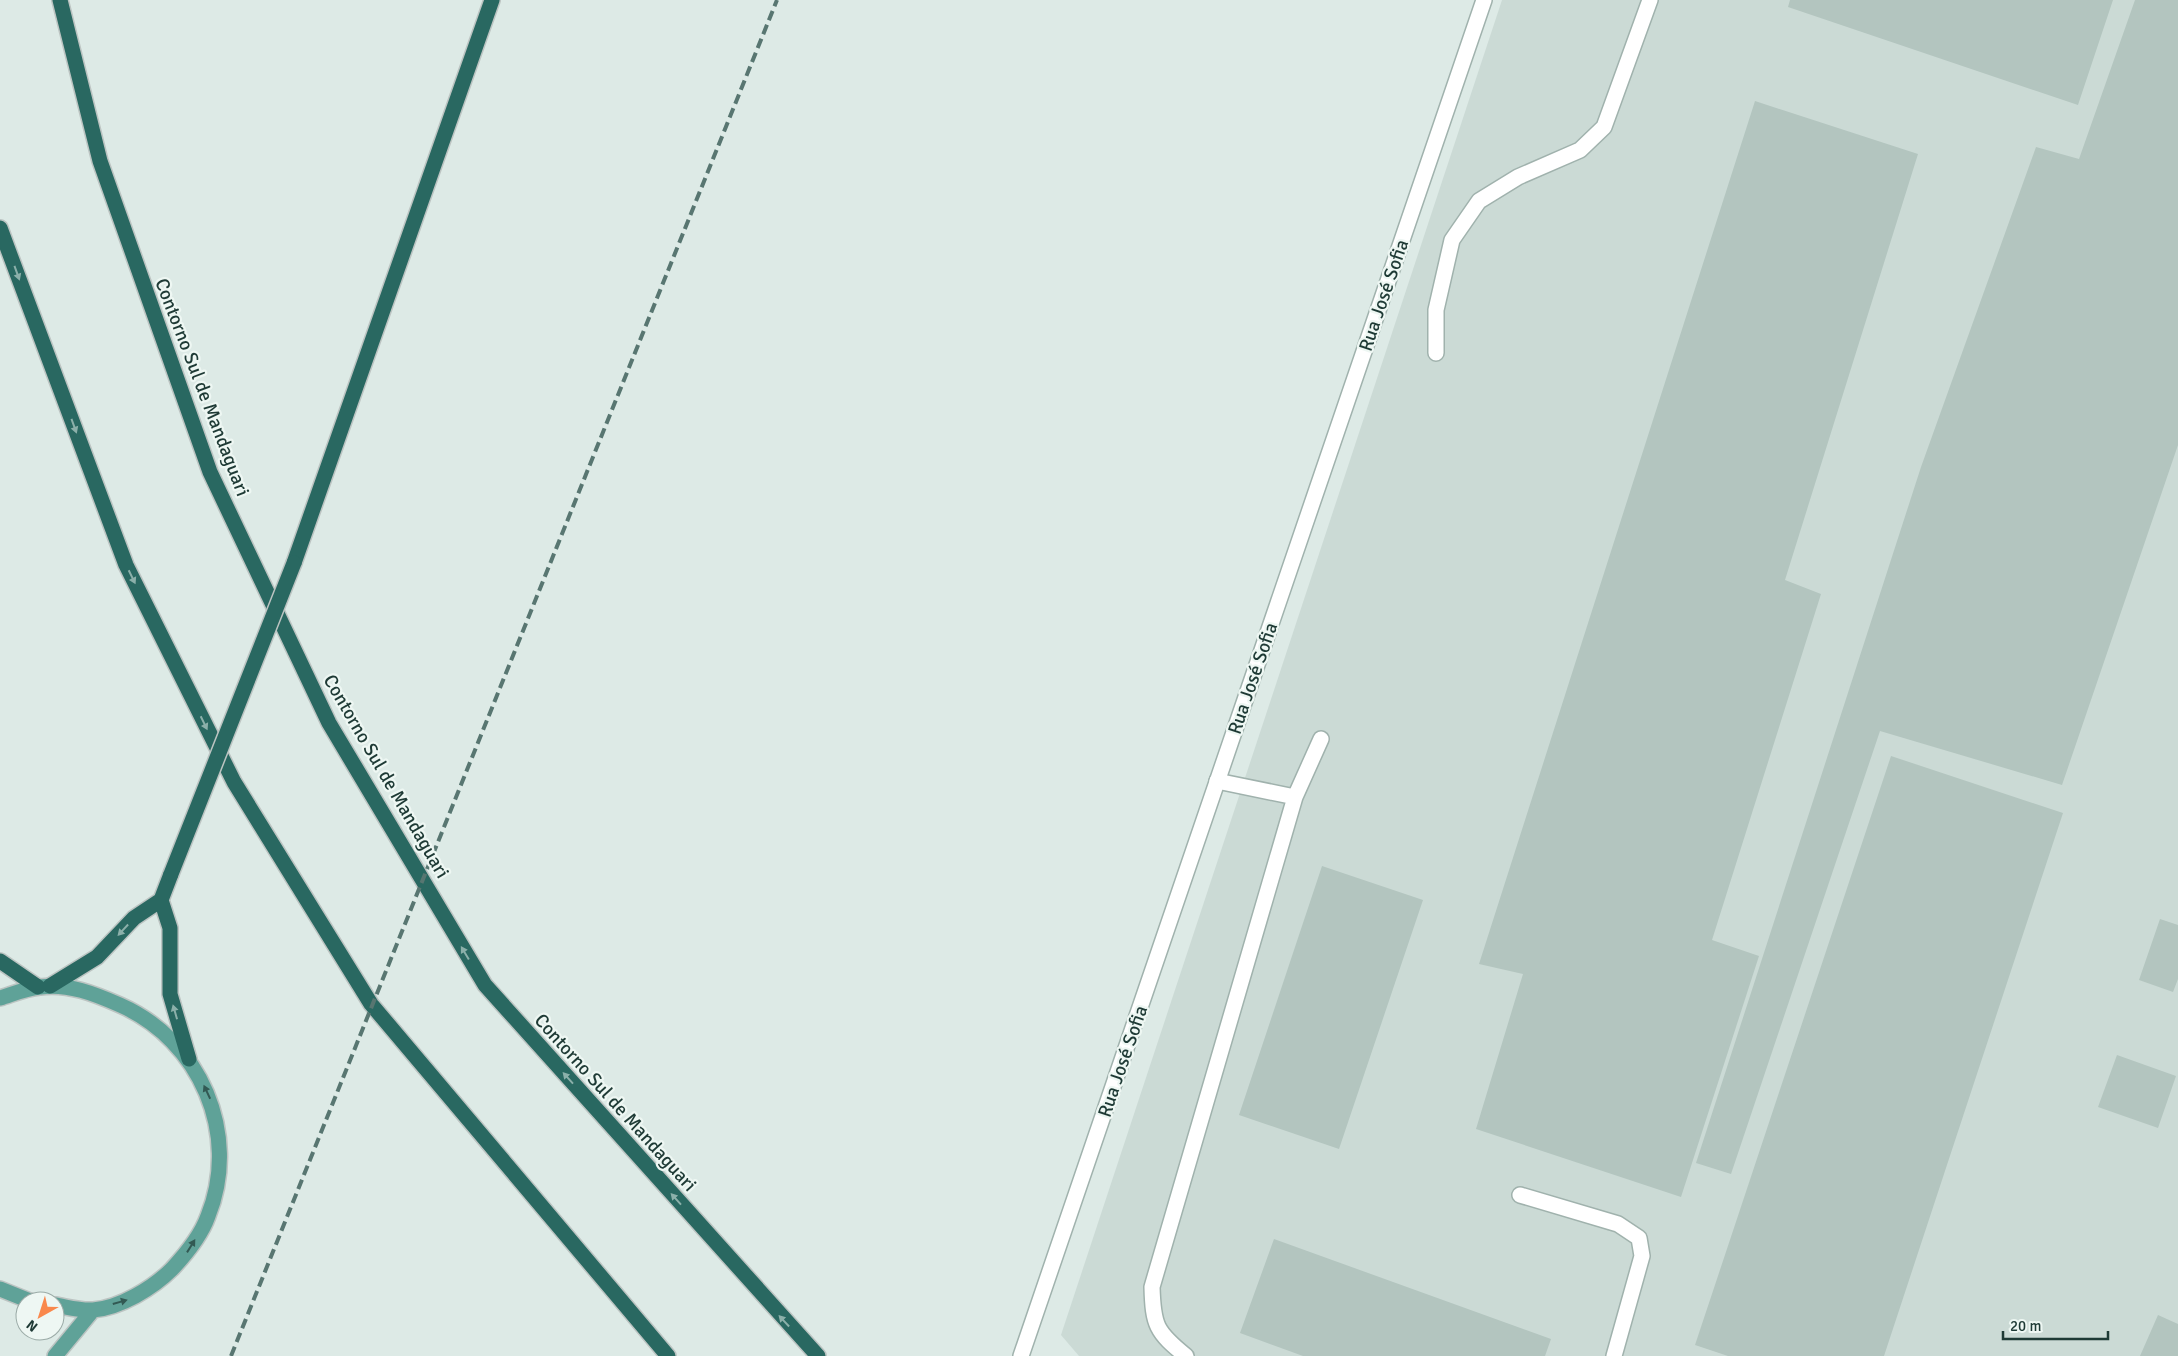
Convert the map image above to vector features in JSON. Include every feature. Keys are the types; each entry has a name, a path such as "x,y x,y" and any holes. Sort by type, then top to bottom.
{"highway":[{"name":"Contorno Sul de Mandaguari","path":"60,0 100,161 210,472 329,723 485,985 818,1356"},
{"path":"189,1059 170,994 170,928 161,900 294,563 492,0"},
{"path":"0,228 126,565 234,782 371,1004 668,1356"},
{"path":"0,961 44,986 97,957 134,918 161,900"}],"main road":[{"path":"0,998 44,986 76,989 134,1012 164,1032 189,1059 209,1095 219,1136 219,1177 208,1217 187,1253 158,1282 127,1300 92,1310 65,1306"},
{"path":"0,1289 15,1295"},
{"path":"55,1356 92,1310"}],"street":[{"name":"Rua José Sofia","path":"1021,1356 1484,0"},
{"path":"1436,353 1436,310 1452,240 1479,201 1518,177 1580,150 1604,127 1650,0"},
{"path":"1186,1356 1165,1339 1153,1315 1152,1287 1295,797 1321,739"},
{"path":"1217,781 1295,797"},
{"path":"1520,1196 1618,1224 1639,1238 1642,1256 1614,1356"}],"shaded area":[{"path":"1502,0 2178,0 2178,1356 1079,1356 1061,1335"}],"building":[{"path":"1790,0 2113,0 2078,105 1788,7"},
{"path":"2135,0 2178,0 2178,445 2062,785 1880,731 1731,1174 1696,1163 1921,467 2036,147 2079,159"},
{"path":"1755,101 1918,154 1785,580 1821,594 1712,940 1759,956 1681,1197 1476,1129 1523,974 1479,964"},
{"path":"1891,756 2063,813 1884,1356 1728,1356 1695,1345"},
{"path":"1322,866 1423,900 1339,1149 1239,1115"},
{"path":"2160,919 2178,925 2178,979 2173,992 2139,980"},
{"path":"2117,1055 2176,1076 2158,1128 2098,1107"},
{"path":"1274,1239 1551,1339 1545,1356 1303,1356 1240,1333"},
{"path":"2158,1315 2178,1324 2178,1356 2140,1356"}],"railway":[{"path":"231,1356 777,0"}]}
